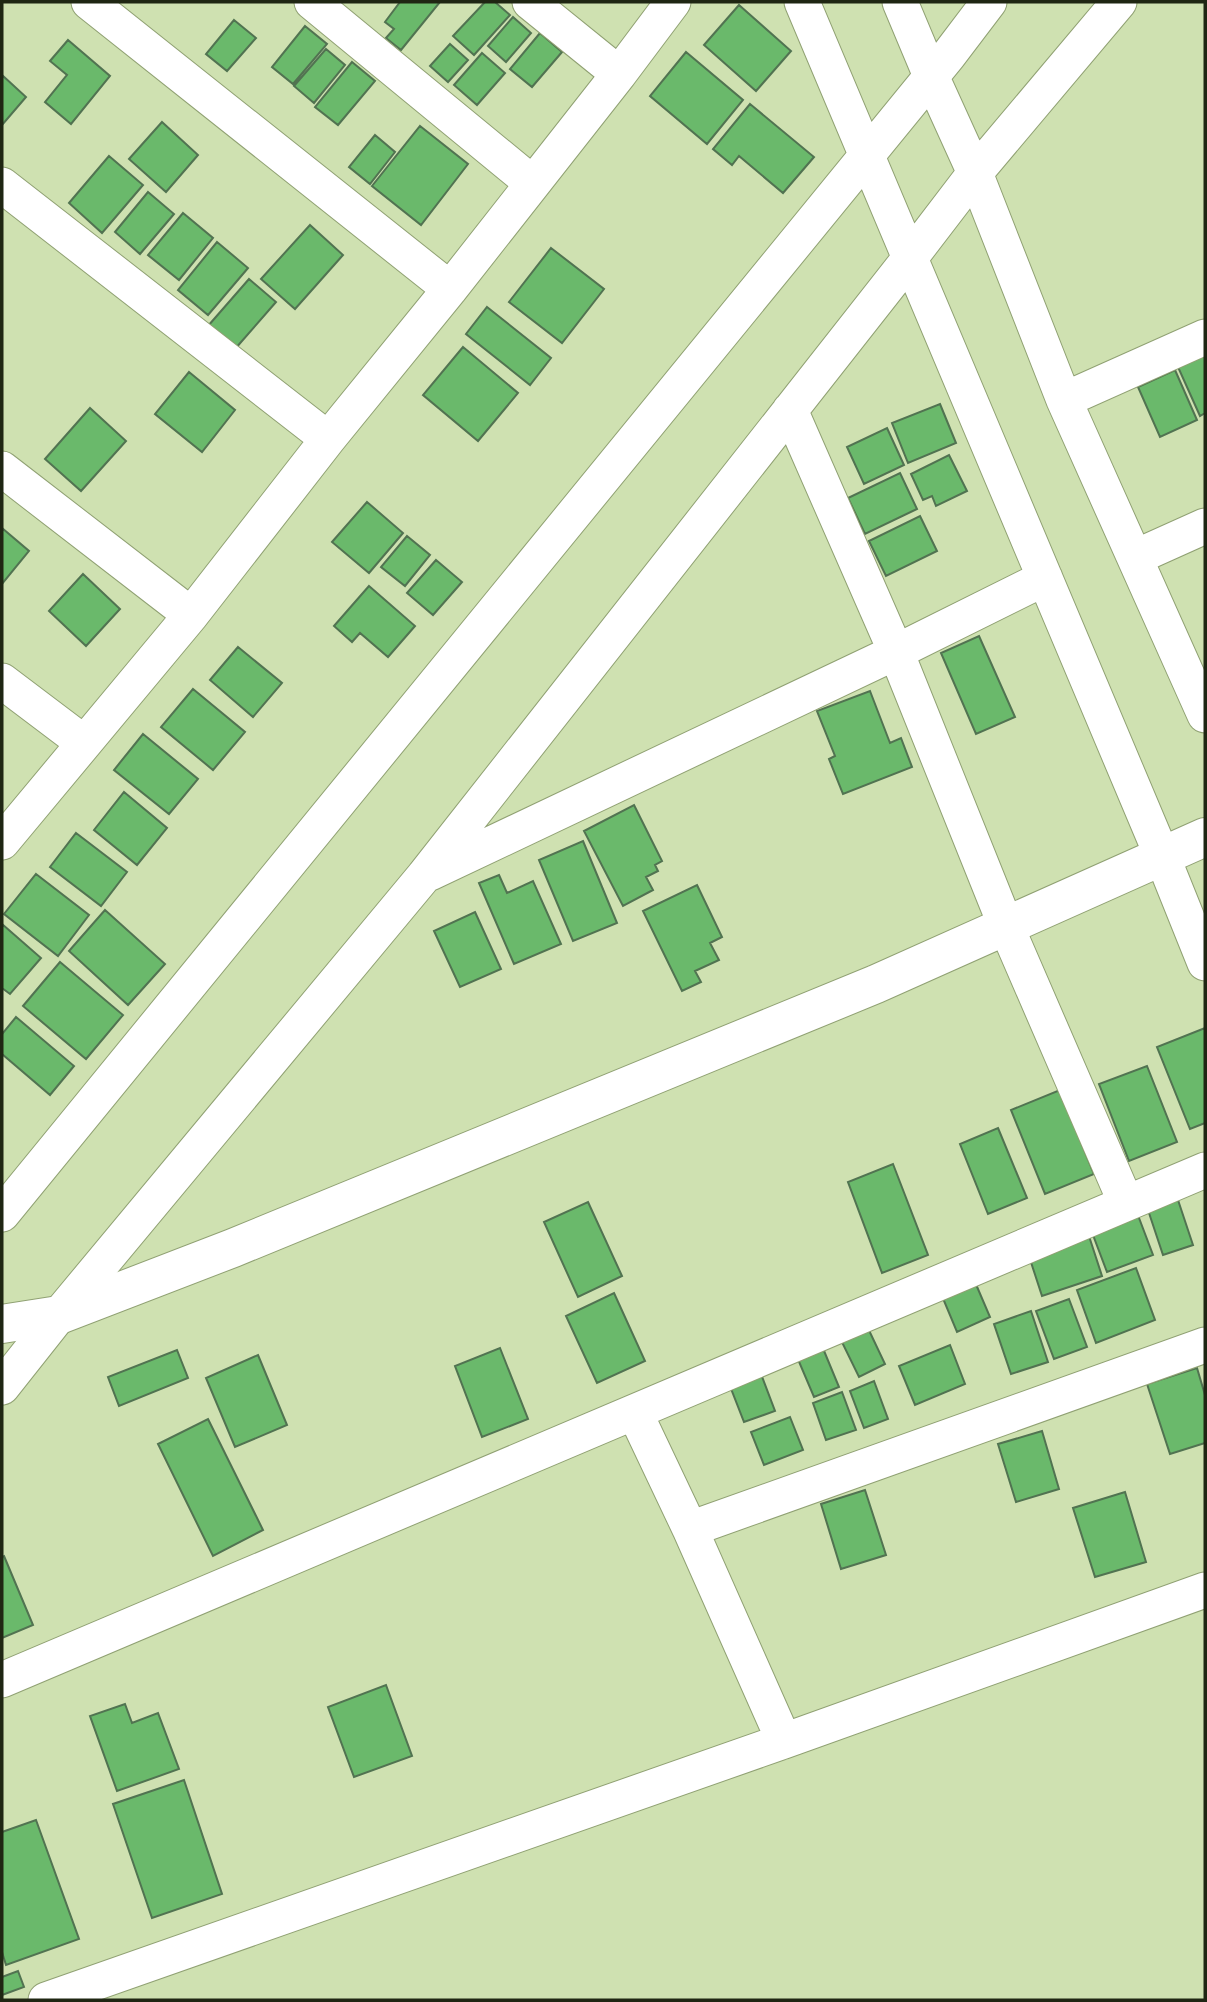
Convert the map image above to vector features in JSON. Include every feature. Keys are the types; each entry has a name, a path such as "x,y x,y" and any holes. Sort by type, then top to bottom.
{"main road":[{"path":"2,1324 59,1315 233,1248 825,1006 1205,837"}],"street":[{"path":"89,2 450,289"},
{"path":"312,2 532,183"},
{"path":"530,2 619,74"},
{"path":"2,842 191,615 673,2"},
{"path":"802,2 1163,856 1205,963"},
{"path":"900,2 975,173 1064,400 1205,715"},
{"path":"2,1214 989,2"},
{"path":"2,1387 424,876 975,173 1119,2"},
{"path":"2,185 328,439"},
{"path":"1064,400 1205,337"},
{"path":"790,410 896,652 1006,926 1126,1203"},
{"path":"2,469 191,615"},
{"path":"1136,557 1205,526"},
{"path":"424,876 896,652 1045,578"},
{"path":"2,681 84,743"},
{"path":"2,1680 1205,1170"},
{"path":"690,1529 1205,1345"},
{"path":"635,1413 784,1741"},
{"path":"46,2000 1205,1590"}],"building":[{"path":"400,2 440,2 401,50 386,38 394,29 385,22"},
{"path":"485,2 495,2 510,15 474,55 453,36"},
{"path":"739,5 791,51 756,91 704,45"},
{"path":"513,17 531,33 506,62 488,46"},
{"path":"234,20 256,38 227,71 206,54"},
{"path":"305,26 327,44 293,84 272,67"},
{"path":"540,33 562,52 532,87 510,69"},
{"path":"68,40 110,76 71,124 45,102 67,75 50,61"},
{"path":"450,44 468,60 448,82 430,66"},
{"path":"326,49 345,65 314,103 294,86"},
{"path":"686,52 743,100 707,144 650,96"},
{"path":"482,53 505,73 477,105 454,85"},
{"path":"352,62 375,81 338,125 315,107"},
{"path":"2,75 26,97 2,125"},
{"path":"750,104 814,157 783,193 739,156 732,165 713,149"},
{"path":"162,122 198,155 166,192 129,159"},
{"path":"420,126 468,164 421,225 372,186"},
{"path":"375,135 395,152 370,184 349,167"},
{"path":"109,156 143,185 102,233 69,203"},
{"path":"148,192 174,214 140,254 115,232"},
{"path":"183,213 213,238 179,280 148,255"},
{"path":"310,225 343,255 295,309 261,279"},
{"path":"217,242 248,268 208,315 178,290"},
{"path":"551,248 604,289 562,343 509,302"},
{"path":"249,279 276,302 235,349 208,326"},
{"path":"487,307 551,358 530,385 466,334"},
{"path":"463,347 518,393 478,441 423,395"},
{"path":"1205,355 1205,413 1200,416 1178,367"},
{"path":"1175,370 1197,420 1160,437 1138,387"},
{"path":"189,372 235,410 202,452 155,414"},
{"path":"940,404 956,443 908,463 892,423"},
{"path":"90,408 126,441 81,491 45,459"},
{"path":"887,428 904,465 864,484 847,447"},
{"path":"949,455 967,491 936,506 932,496 923,500 911,474"},
{"path":"900,473 917,509 865,534 848,498"},
{"path":"367,502 403,533 369,573 332,542"},
{"path":"920,516 937,551 886,576 869,541"},
{"path":"2,528 29,551 2,584"},
{"path":"407,536 430,555 405,586 381,567"},
{"path":"436,560 462,582 433,615 407,593"},
{"path":"83,574 120,609 86,646 49,611"},
{"path":"369,586 415,626 388,657 360,633 352,642 334,626"},
{"path":"979,636 1015,717 976,734 941,653"},
{"path":"238,647 282,683 253,717 210,680"},
{"path":"193,689 245,732 213,770 161,727"},
{"path":"870,691 890,743 901,738 912,767 843,794 829,759 835,756 817,711"},
{"path":"143,734 198,779 169,814 114,770"},
{"path":"124,792 167,828 137,865 94,830"},
{"path":"634,805 662,861 655,865 658,871 646,877 653,890 623,906 584,831"},
{"path":"76,833 127,872 101,906 50,867"},
{"path":"583,841 617,923 573,941 539,860"},
{"path":"36,874 89,915 58,956 4,914"},
{"path":"499,875 507,893 533,881 561,944 514,964 479,883"},
{"path":"697,885 722,937 710,943 719,960 695,971 701,982 682,991 643,911"},
{"path":"105,910 165,964 128,1005 69,951"},
{"path":"475,912 501,969 460,987 434,931"},
{"path":"2,924 41,958 10,994 2,988"},
{"path":"60,962 123,1015 86,1059 23,1006"},
{"path":"16,1017 74,1066 50,1095 2,1054 2,1034"},
{"path":"1205,1028 1205,1123 1190,1129 1157,1047"},
{"path":"1147,1066 1177,1142 1129,1161 1099,1084"},
{"path":"1060,1090 1094,1174 1045,1194 1011,1110"},
{"path":"998,1128 1027,1198 988,1214 960,1144"},
{"path":"893,1164 928,1255 882,1273 848,1182"},
{"path":"1178,1200 1193,1245 1163,1255 1148,1210"},
{"path":"588,1202 622,1276 578,1297 544,1222"},
{"path":"1136,1210 1153,1255 1107,1272 1090,1227"},
{"path":"1087,1230 1102,1276 1042,1296 1027,1250"},
{"path":"1136,1268 1155,1320 1096,1343 1077,1290"},
{"path":"975,1282 990,1317 957,1332 942,1296"},
{"path":"614,1293 645,1361 597,1383 566,1316"},
{"path":"1069,1299 1087,1347 1054,1359 1036,1311"},
{"path":"1031,1311 1048,1362 1011,1374 994,1324"},
{"path":"866,1324 885,1364 859,1377 839,1336"},
{"path":"950,1345 965,1384 915,1405 899,1366"},
{"path":"822,1346 839,1387 814,1397 797,1357"},
{"path":"500,1348 528,1419 482,1437 455,1366"},
{"path":"177,1350 188,1378 119,1406 108,1377"},
{"path":"258,1355 287,1425 235,1447 206,1378"},
{"path":"1197,1368 1205,1395 1205,1443 1170,1454 1147,1384"},
{"path":"761,1374 775,1411 744,1422 730,1386"},
{"path":"874,1381 888,1419 864,1428 850,1391"},
{"path":"842,1392 856,1430 826,1440 813,1403"},
{"path":"790,1417 803,1450 764,1465 751,1432"},
{"path":"208,1419 263,1530 213,1556 158,1444"},
{"path":"1042,1431 1059,1489 1016,1502 998,1444"},
{"path":"865,1490 886,1555 841,1569 821,1504"},
{"path":"1125,1492 1146,1562 1095,1577 1073,1508"},
{"path":"4,1556 33,1625 2,1638 2,1557"},
{"path":"386,1685 412,1756 354,1777 328,1707"},
{"path":"125,1704 132,1723 158,1713 179,1769 117,1791 90,1716"},
{"path":"184,1780 222,1894 152,1918 113,1804"},
{"path":"36,1820 79,1939 6,1965 2,1952 2,1832"},
{"path":"18,1971 24,1987 2,1995 2,1977"}]}
